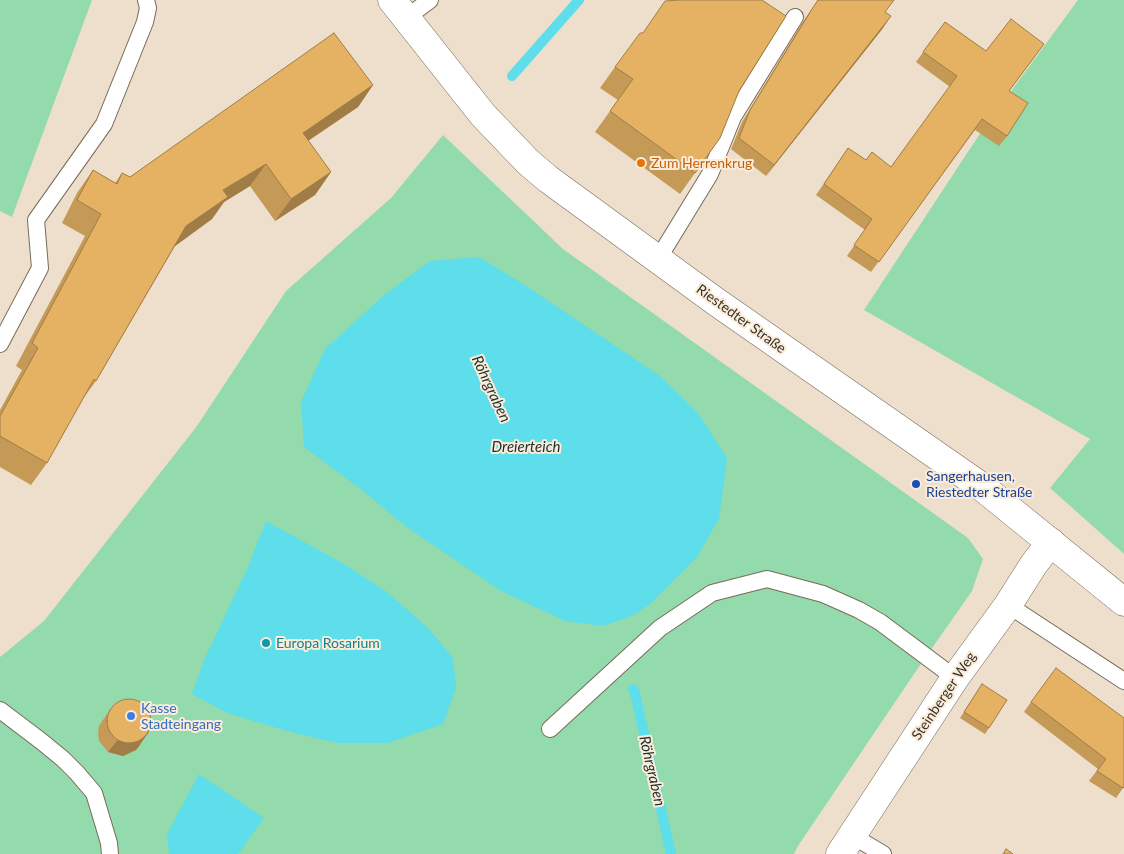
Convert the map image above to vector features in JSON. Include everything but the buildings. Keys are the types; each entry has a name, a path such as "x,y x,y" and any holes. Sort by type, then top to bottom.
{"main road":[{"name":"Riestedter Straße","path":"399,9 483,115 528,162 548,179 842,390 954,467 1051,542 1124,602"},
{"name":"Steinberger Weg","path":"846,845 955,678 1051,542"}],"lane":[{"path":"0,344 40,268 36,220 104,124 145,22 148,8 146,0"},
{"path":"399,9 430,0"},
{"path":"658,259 710,174 733,117 795,17"},
{"path":"550,729 660,628 712,594 767,579 823,594 858,610 880,622 955,678"},
{"path":"1008,605 1124,681"},
{"path":"0,710 34,735 78,773 94,793 110,854"},
{"path":"846,845 883,854"}],"green space":[{"path":"0,0 92,0 12,217 0,211"},
{"path":"1078,0 1124,0 1124,554 1050,488 1090,439 864,310 981,132"},
{"path":"443,135 563,249 968,538 983,559 972,591 916,671 794,854 0,854 0,657 44,621 197,426 286,291 391,198"}],"water":[{"name":"Dreierteich","path":"479,257 523,284 660,376 698,413 727,458 719,519 697,557 650,604 632,616 603,626 565,621 501,591 405,526 362,490 304,447 301,402 325,349 383,296 430,261"},
{"path":"266,521 344,564 387,592 427,627 453,658 456,688 443,724 388,743 338,743 294,733 227,713 192,694 205,658 248,567"},
{"path":"199,774 264,818 238,854 169,854 167,834"}],"waterway":[{"name":"Röhrgraben","path":"512,76 579,0"},
{"name":"Röhrgraben","path":"633,689 671,854"}],"place":[{"name":"Zum Herrenkrug","path":"641,163"},
{"name":"Sangerhausen, Riestedter Straße","path":"916,484"},
{"name":"Europa Rosarium","path":"266,643"},
{"name":"Kasse Stadteingang","path":"131,716"}]}
